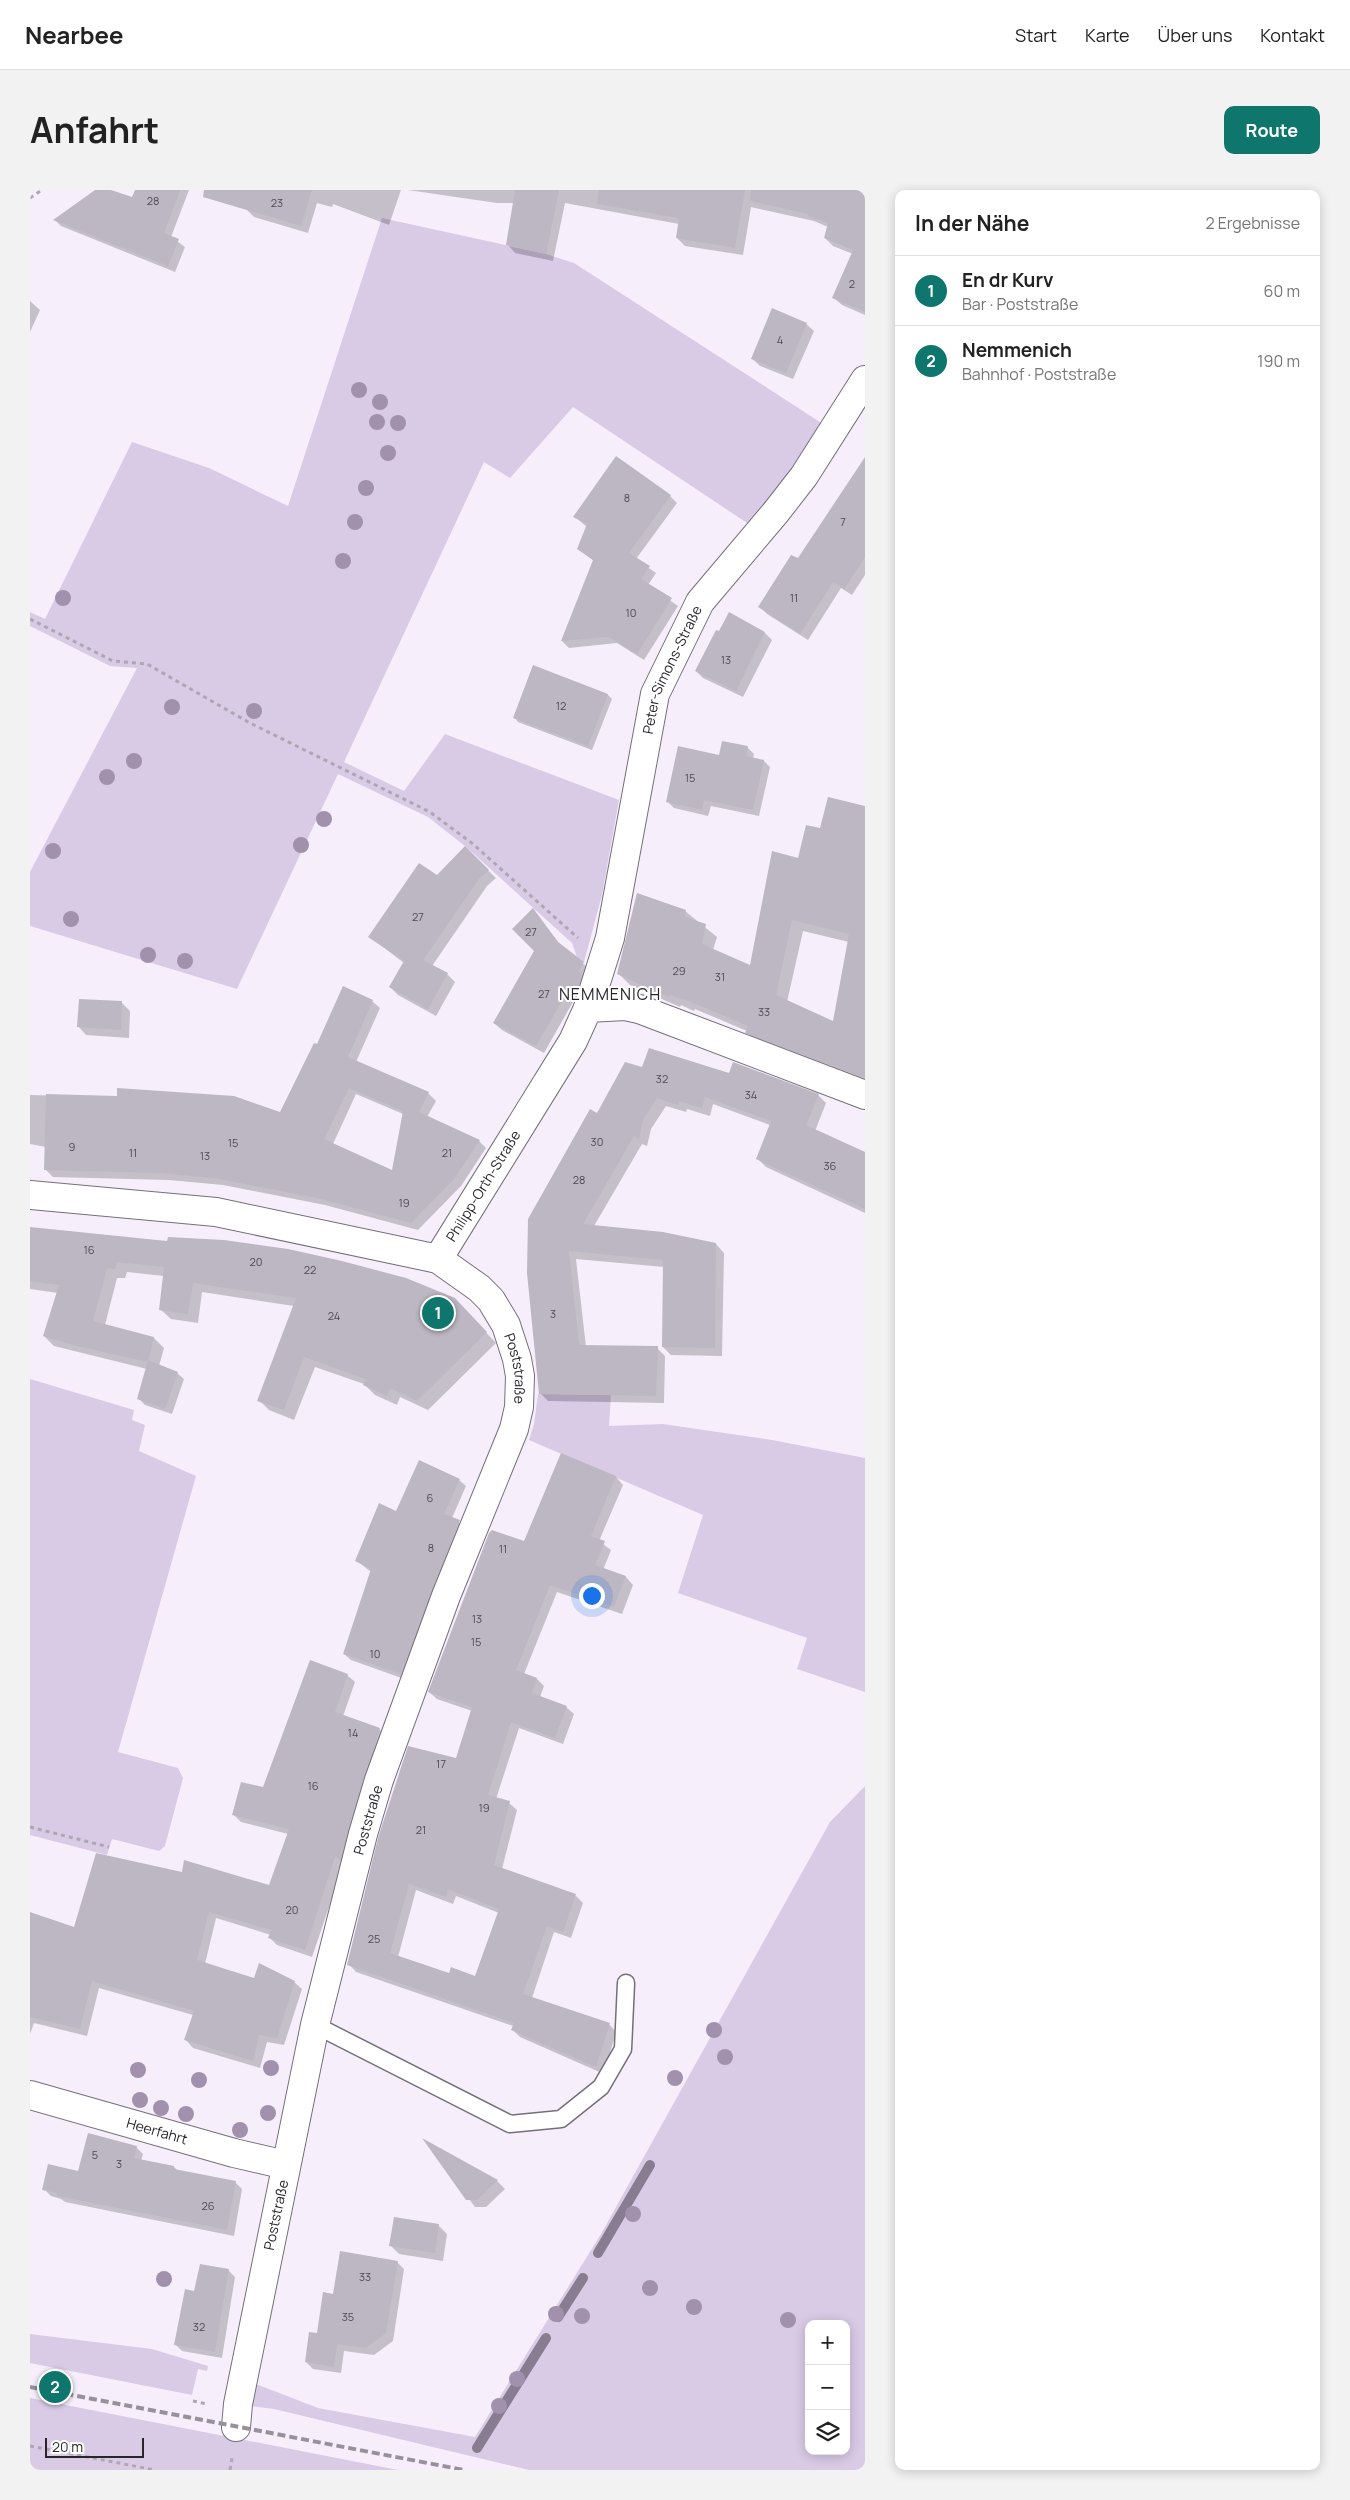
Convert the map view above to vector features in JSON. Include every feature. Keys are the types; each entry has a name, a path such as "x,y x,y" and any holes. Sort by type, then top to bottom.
{"street":[{"name":"Peter-Simons-Straße","path":"588,1008 610,938 655,694 700,602 804,476 865,380"},
{"path":"588,1008 625,1006 639,1010 865,1095"},
{"name":"Philipp-Orth-Straße","path":"438,1258 573,1041 588,1008"},
{"path":"30,1195 216,1212 438,1258"},
{"name":"Poststraße","path":"236,2427 238,2404 315,2025 348,1890 379,1780 446,1596 514,1429 519,1407 520,1376 517,1359 499,1312 491,1300 470,1279 438,1258"},
{"name":"Heerfahrt","path":"30,2095 234,2153 286,2165"}],"lane":[{"path":"315,2025 510,2124 561,2119 601,2087 623,2050 626,1984"}],"path":[{"path":"30,198 42,190"},
{"path":"30,619 113,660 147,664 250,724 430,812 473,844 576,938 610,938"},
{"path":"30,1827 109,1847"},
{"path":"30,2446 155,2470"}],"shaded area":[{"path":"382,218 546,254 574,263 823,424 750,525 573,407 510,478 484,462 344,762 404,791 445,734 619,800 602,895 584,962 577,957 572,943 465,846 428,817 338,774 237,989 30,926 30,872 137,668 110,666 30,626 30,612 45,619 132,442 209,468 288,506"},
{"path":"30,1379 134,1410 132,1420 145,1425 139,1451 196,1476 118,1752 178,1768 183,1778 165,1846 159,1851 112,1839 107,1855 30,1835"},
{"path":"538,1394 611,1395 609,1426 663,1424 772,1440 865,1458 865,1692 797,1669 807,1638 678,1593 703,1515 529,1440 534,1424"},
{"path":"865,1786 865,2470 529,2470 274,2409 249,2406 256,2384 318,2408 475,2437 601,2234 830,1822"},
{"path":"30,2334 152,2349 208,2366 207,2371 198,2369 192,2395 30,2363"},
{"path":"30,2398 398,2470 30,2470"}],"building":[{"path":"95,190 111,190 132,197 135,190 180,190 164,233 179,239 168,266 53,220"},
{"path":"204,190 312,190 301,226 203,197"},
{"path":"515,190 559,190 546,254 506,245"},
{"path":"599,190 745,190 735,248 676,238 679,218 597,204"},
{"path":"751,190 865,190 865,312 832,298 853,250 824,238 828,223 808,216 808,214 750,201"},
{"path":"772,308 807,323 786,373 751,359"},
{"path":"616,456 671,495 629,553 650,566 641,579 672,598 637,654 609,637 561,641 593,560 577,549 587,524 573,517"},
{"path":"865,457 865,557 844,589 833,582 800,634 758,607 791,555 798,558"},
{"path":"729,612 765,632 736,691 695,671 716,630 719,631"},
{"path":"533,665 608,694 588,746 513,718"},
{"path":"722,741 748,746 746,756 764,760 753,810 704,800 702,810 666,802 678,746 719,755"},
{"path":"828,797 865,806 865,1078 745,1033 748,1026 684,999 670,995 669,997 617,974 637,893 686,910 685,917 706,924 702,944 750,965 772,851 798,858 806,825 820,828","holes":["792,920 849,934 833,1021 776,995"]},
{"path":"465,846 489,870 479,879 423,960 448,973 428,1009 389,987 404,961 368,937 419,863 437,875"},
{"path":"533,908 558,942 584,962 579,971 582,976 576,993 570,987 536,1046 493,1023 534,951 512,929"},
{"path":"343,986 373,1000 348,1057 429,1092 419,1112 480,1140 454,1179 411,1223 317,1198 214,1178 161,1173 44,1170 46,1094 117,1096 117,1088 234,1096 280,1112 314,1043 317,1044","holes":["349,1088 403,1111 392,1170 324,1139"]},
{"path":"79,999 122,1001 121,1030 77,1027"},
{"path":"649,1048 729,1073 733,1062 819,1094 806,1125 865,1152 865,1209 756,1159 771,1121 705,1097 702,1108 679,1101 678,1105 657,1098 643,1120 639,1139 634,1136 583,1224 663,1232 716,1243 715,1348 662,1347 663,1260 569,1251 579,1345 658,1346 656,1396 539,1394 527,1273 528,1219 590,1109 597,1113 625,1062 642,1067"},
{"path":"30,1227 167,1241 168,1237 224,1240 288,1249 342,1261 406,1278 455,1298 487,1332 417,1401 390,1388 387,1396 363,1385 366,1379 304,1357 284,1410 257,1401 296,1298 193,1283 188,1314 159,1310 164,1267 117,1262 115,1269 107,1268 93,1321 154,1337 148,1362 73,1345 43,1336 59,1285 30,1281"},
{"path":"148,1360 178,1372 165,1409 137,1399"},
{"path":"561,1453 616,1476 591,1536 605,1541 595,1565 626,1576 614,1607 550,1585 516,1670 537,1678 532,1693 567,1706 555,1738 511,1722 488,1795 510,1801 494,1865 576,1894 563,1932 547,1926 523,1994 610,2023 596,2067 511,2030 514,2023 347,1965 378,1838 408,1746 456,1758 472,1707 428,1692 489,1533 492,1530 524,1541","holes":["409,1884 446,1897 448,1889 499,1909 475,1976 451,1967 449,1973 390,1953"]},
{"path":"419,1460 460,1479 444,1514 460,1520 401,1674 343,1654 371,1569 355,1561 379,1503 396,1511"},
{"path":"310,1660 348,1674 335,1712 380,1728 341,1859 335,1857 305,1950 268,1938 271,1930 209,1912 197,1960 254,1978 259,1963 295,1981 277,2038 259,2035 253,2061 184,2040 194,2011 92,1981 80,2029 30,2017 30,1912 74,1927 96,1853 182,1872 184,1860 269,1885 289,1829 232,1815 241,1782 263,1787"},
{"path":"88,2133 137,2146 134,2158 174,2166 174,2169 236,2181 227,2230 57,2196 57,2193 42,2190 48,2164 78,2171"},
{"path":"422,2138 498,2180 477,2200 466,2200"},
{"path":"394,2217 439,2224 435,2253 389,2246"},
{"path":"340,2251 398,2261 386,2333 366,2348 337,2344 334,2367 305,2362 309,2332 317,2333 323,2292 333,2294"},
{"path":"200,2264 229,2269 215,2352 174,2345 185,2289 194,2291"}],"waterway":[{"path":"598,2253 650,2165"},
{"path":"558,2317 583,2278"},
{"path":"477,2448 546,2338"}],"railway":[{"path":"30,2387 464,2470"}],"place":[{"name":"En dr Kurv","path":"438,1313"},
{"name":"Nemmenich","path":"55,2387"}],"district":[{"name":"NEMMENICH","path":"610,994"}]}
